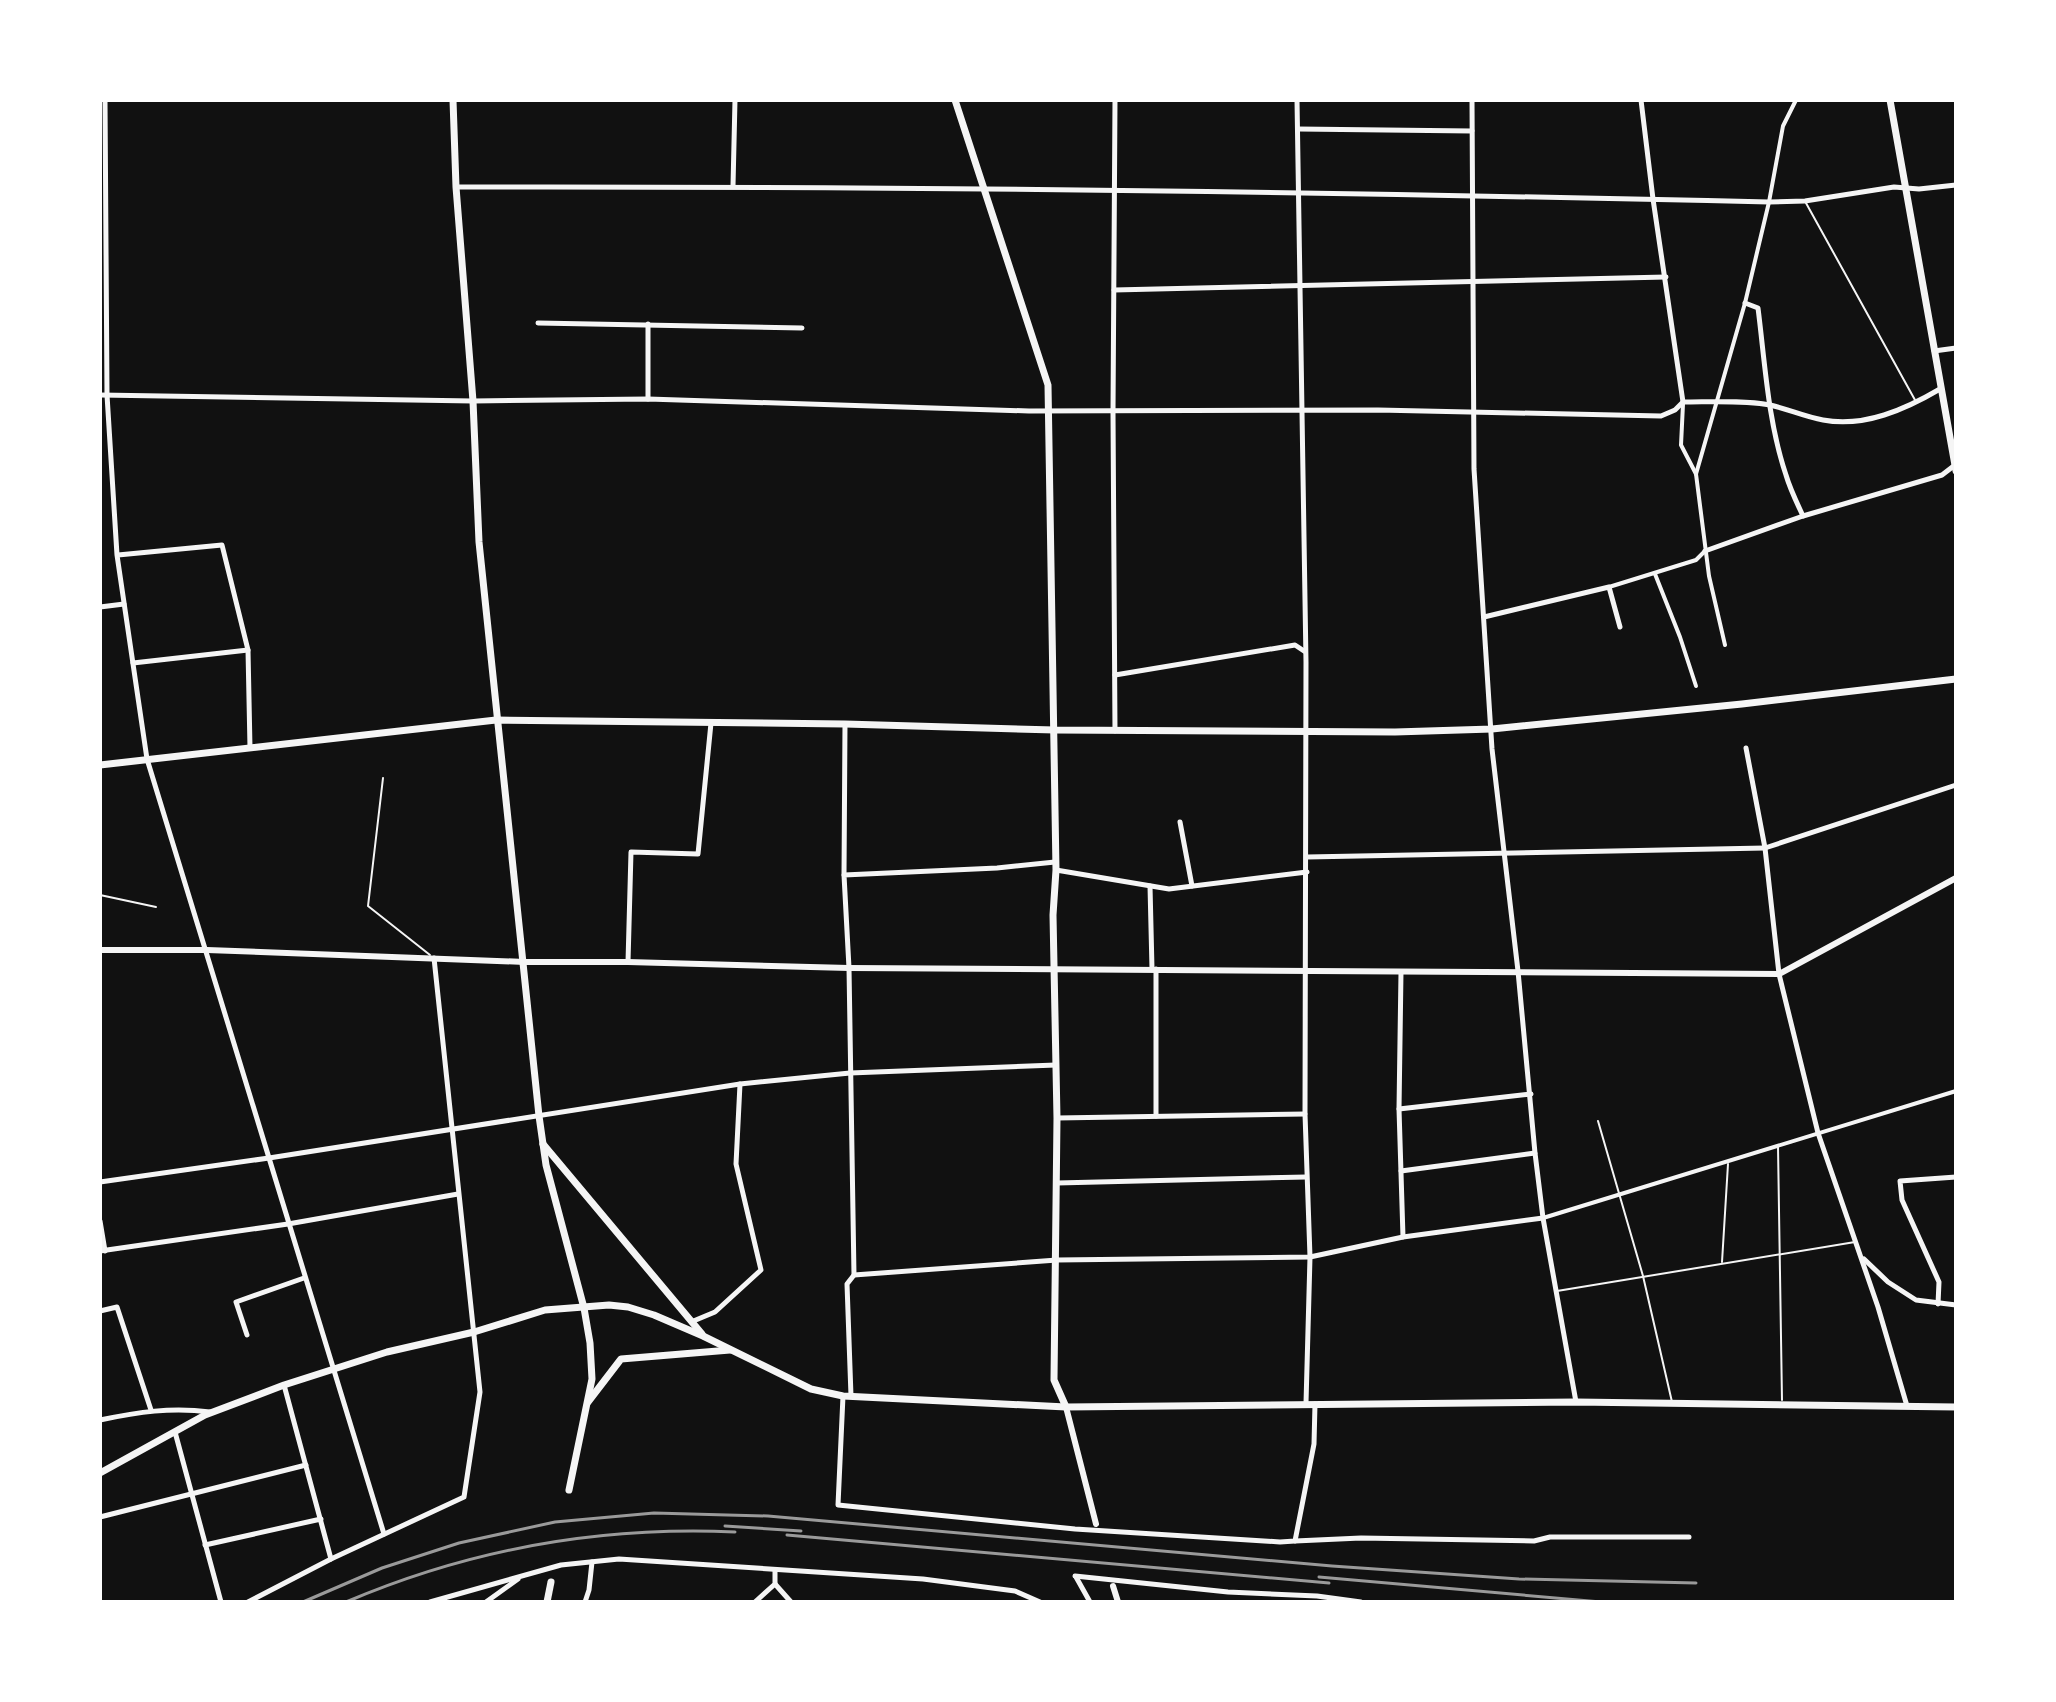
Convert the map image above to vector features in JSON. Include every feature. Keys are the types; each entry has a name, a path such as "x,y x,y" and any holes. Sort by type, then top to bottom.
{"main road":[{"path":"453,100 479,542 539,1116 546,1165 584,1308 592,1379 569,1490"},
{"path":"955,100 1048,385 1056,866 1057,1260 1054,1380 1066,1407"},
{"path":"1890,100 1956,471"},
{"path":"100,765 496,720 1115,731 1395,732 1492,729 1756,703 1956,679"},
{"path":"543,1143 703,1336"},
{"path":"100,1473 213,1412 284,1385 387,1352 474,1332 545,1310 609,1305 628,1307 703,1336 811,1389 847,1396 1066,1407 1576,1402 1956,1407"},
{"path":"587,1403 621,1359 731,1349"},
{"path":"547,1602 551,1582"}],"street":[{"path":"105,100 102,184 104,395 117,555 147,759 384,1534"},
{"path":"733,186 735,100"},
{"path":"1115,100 1115,731"},
{"path":"1295,1541 1314,1444 1305,1114 1307,857 1297,100"},
{"path":"1472,100 1473,412 1492,729 1543,1218 1576,1402"},
{"path":"1641,100 1683,402 1681,445 1696,474 1705,551 1725,645"},
{"path":"1696,474 1714,402 1745,303 1783,126 1796,100"},
{"path":"1298,129 1472,131"},
{"path":"456,187 733,186 1472,194 1769,202 1805,201 1894,187 1956,185"},
{"path":"1114,290 1666,277"},
{"path":"1745,303 1758,308 1770,405 1786,476 1803,516"},
{"path":"538,323 802,328"},
{"path":"648,324 648,399"},
{"path":"1934,351 1956,348"},
{"path":"104,395 473,401 648,399 1113,412 1473,412 1661,416 1675,410 1683,402 1714,402 1770,405 1804,416 1843,422 1872,419 1940,389"},
{"path":"1484,617 1655,574 1696,560 1705,551 1803,516 1942,475 1956,465"},
{"path":"117,555 222,545 248,650 250,748"},
{"path":"1655,574 1696,686"},
{"path":"1609,587 1620,627"},
{"path":"100,607 124,604"},
{"path":"1115,675 1295,645 1305,651"},
{"path":"133,663 248,650"},
{"path":"628,962 631,852 698,854 711,723"},
{"path":"845,724 844,875 849,968 854,1275 847,1284 847,1396 838,1505 1125,1533 1295,1541 1361,1538 1534,1541 1550,1537 1689,1537"},
{"path":"1746,748 1765,848 1779,974 1818,1133 1861,1256 1908,1407"},
{"path":"1307,857 1765,848 1956,785"},
{"path":"1180,822 1192,886"},
{"path":"844,875 1056,866 1169,889 1307,872"},
{"path":"100,950 207,950 525,962 849,968 1779,974 1956,878"},
{"path":"1150,886 1156,1116"},
{"path":"248,1602 464,1497 480,1392 434,958"},
{"path":"1401,972 1399,1109 1403,1237"},
{"path":"100,1182 740,1084 850,1073 1056,1065"},
{"path":"691,1322 715,1312 761,1270 736,1164 740,1084"},
{"path":"854,1275 1057,1260 1310,1257 1403,1237 1543,1218 1956,1091"},
{"path":"1399,1109 1531,1094"},
{"path":"1057,1118 1305,1114"},
{"path":"1401,1171 1535,1153"},
{"path":"1057,1183 1306,1177"},
{"path":"1938,1304 1939,1282 1902,1200 1900,1181 1956,1177"},
{"path":"100,1221 103,1251 288,1224 458,1194"},
{"path":"1861,1256 1888,1282 1916,1300 1956,1305"},
{"path":"247,1335 236,1302 304,1278"},
{"path":"100,1311 117,1307 151,1410"},
{"path":"284,1385 331,1559"},
{"path":"1066,1407 1096,1524"},
{"path":"100,1420 178,1408 213,1412"},
{"path":"175,1432 221,1602"},
{"path":"100,1517 306,1465"},
{"path":"205,1545 321,1519"},
{"path":"430,1602 561,1565 619,1559 923,1579 1015,1591 1030,1601 1040,1602"},
{"path":"585,1602 592,1562"},
{"path":"775,1570 775,1584 791,1602"},
{"path":"486,1602 522,1576"},
{"path":"1090,1602 1075,1576 1361,1602"},
{"path":"755,1602 775,1584"},
{"path":"1113,1586 1118,1602"},
{"path":"1228,1592 1231,1602"}],"lane":[{"path":"1805,201 1915,401"},
{"path":"383,778 368,906 434,958"},
{"path":"100,895 156,907"},
{"path":"1598,1121 1643,1276 1673,1403"},
{"path":"1778,1145 1782,1405"},
{"path":"1722,1263 1728,1161"},
{"path":"1556,1291 1856,1241"}],"railway":[{"path":"303,1602 382,1568 459,1543 555,1522 654,1513 768,1516 1332,1566 1519,1579 1696,1583"},
{"path":"725,1526 801,1531"},
{"path":"346,1602 440,1568 537,1545 635,1533 735,1532"},
{"path":"787,1535 1329,1583"},
{"path":"1319,1577 1601,1602"}]}
